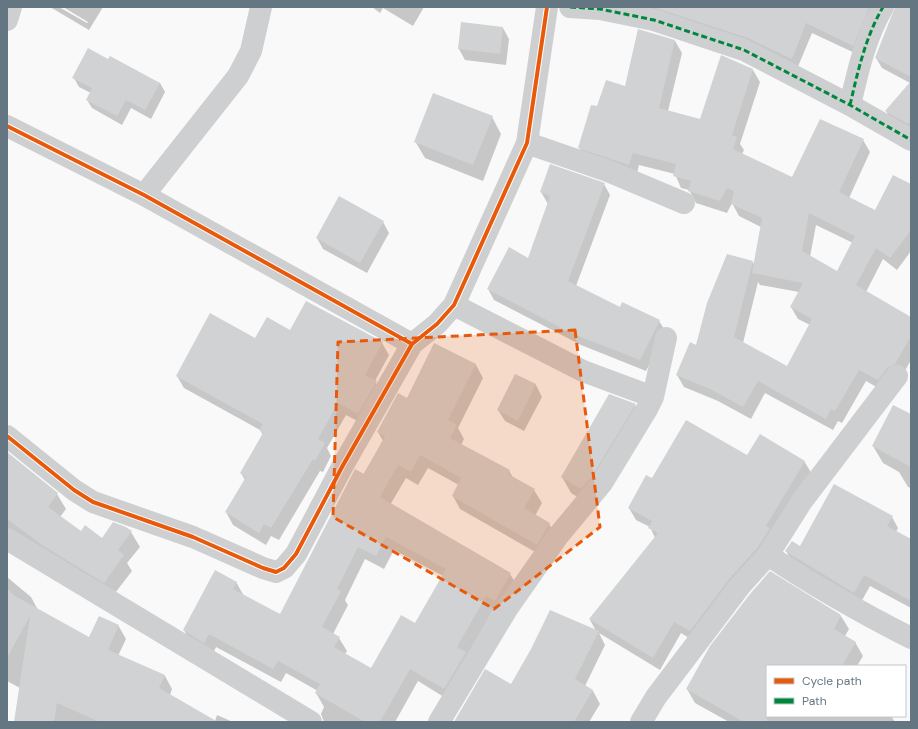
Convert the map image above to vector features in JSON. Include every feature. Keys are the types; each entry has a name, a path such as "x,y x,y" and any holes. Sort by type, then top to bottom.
{"street":[{"path":"7,20 11,7"},
{"path":"144,195 238,76 251,51 261,7"},
{"path":"7,436 74,490 93,502 193,537 263,568 276,572 284,568 296,554 342,467 412,344 437,324 454,305 527,143 547,7"},
{"path":"570,7 600,9 654,20 744,50 911,140"},
{"path":"850,106 862,56 873,25 883,7"},
{"path":"7,126 144,195 412,344"},
{"path":"527,143 608,171 684,203"},
{"path":"454,305 576,368 653,397"},
{"path":"440,722 507,609 558,536 602,483 653,397 666,338"},
{"path":"641,722 656,697 735,592 768,555 802,501 898,376"},
{"path":"7,539 311,722"},
{"path":"768,555 805,580 864,614 911,638"}],"highlighted area":[{"path":"575,330 600,527 494,609 333,517 338,342"}],"building":[{"path":"653,7 869,7 853,46 806,23 792,59 748,38"},
{"path":"895,7 911,7 911,77 875,58"},
{"path":"461,22 503,27 500,54 458,49"},
{"path":"638,29 675,40 659,108 700,119 721,55 753,69 732,135 737,137 733,149 792,177 820,119 864,139 839,192 875,210 893,175 911,184 911,230 890,258 876,248 856,285 911,317 911,336 895,364 887,368 878,380 859,370 835,411 831,409 826,419 758,381 743,407 710,389 676,375 690,342 696,345 707,303 727,254 753,261 734,337 787,366 812,319 790,307 803,283 752,273 762,218 731,204 734,191 727,188 720,201 688,191 691,181 673,176 676,164 633,153 629,165 578,148 591,105 597,106 606,80 625,86","holes":["809,213 855,236 837,271 802,251"]},
{"path":"88,48 108,59 110,56 160,83 145,110 126,100 117,116 86,100 92,88 72,78"},
{"path":"911,81 911,120 908,124 885,111"},
{"path":"433,93 493,116 473,165 414,142"},
{"path":"550,164 605,183 568,281 620,307 622,302 660,320 640,360 573,334 487,289 509,247 528,258 550,196 540,192"},
{"path":"339,196 384,221 360,263 316,238"},
{"path":"306,301 383,342 365,375 377,381 358,414 338,403 318,439 325,443 315,461 313,459 271,528 264,524 259,533 225,512 246,477 240,473 263,433 259,430 263,424 176,376 210,313 255,338 267,317 290,330"},
{"path":"434,343 476,364 448,420 457,425 450,438 510,470 508,474 535,489 524,508 550,523 537,545 452,496 461,478 420,455 411,472 398,465 380,497 511,573 495,601 486,596 457,647 466,652 444,689 410,669 380,722 365,722 315,693 320,684 278,661 273,669 209,634 204,643 183,630 215,570 237,582 233,589 280,614 355,469 364,474 385,436 377,432 398,393 407,398","holes":["386,537 446,569 415,623 401,615 371,668 334,647 340,637 322,627 341,591 337,589 358,547 376,556"]},
{"path":"515,374 536,384 518,421 497,410"},
{"path":"609,394 636,404 592,476 581,489 561,477"},
{"path":"893,405 911,414 911,467 872,446"},
{"path":"686,420 747,455 760,434 805,461 766,526 770,528 758,547 730,578 690,631 674,622 653,658 589,619 658,533 648,528 652,521 628,508 646,475 652,478"},
{"path":"7,452 58,493 48,507 81,531 85,525 102,538 113,522 132,531 118,550 124,555 104,583 42,545 7,519"},
{"path":"834,484 893,516 887,526 911,539 911,601 864,575 854,593 785,551 792,541 800,546"},
{"path":"770,571 841,615 834,629 856,642 843,665 766,665 767,722 744,722 686,689 710,646 750,594"},
{"path":"7,589 15,596 89,637 99,616 119,625 108,650 165,675 159,688 218,722 100,722 57,703 54,722 14,722 30,616 7,658"},
{"path":"550,610 599,631 575,679 593,690 574,722 454,722 485,669 511,684 531,649"}],"marked path":[{"path":"570,7 600,9 654,20 744,50 850,105 911,140"},
{"path":"850,105 859,67 871,31 883,7"}],"cycle path":[{"path":"7,126 144,195 412,344 437,324 454,305 527,143 547,7"},
{"path":"7,436 74,490 93,502 193,537 263,568 276,572 284,568 296,554 342,467 412,344"}]}
